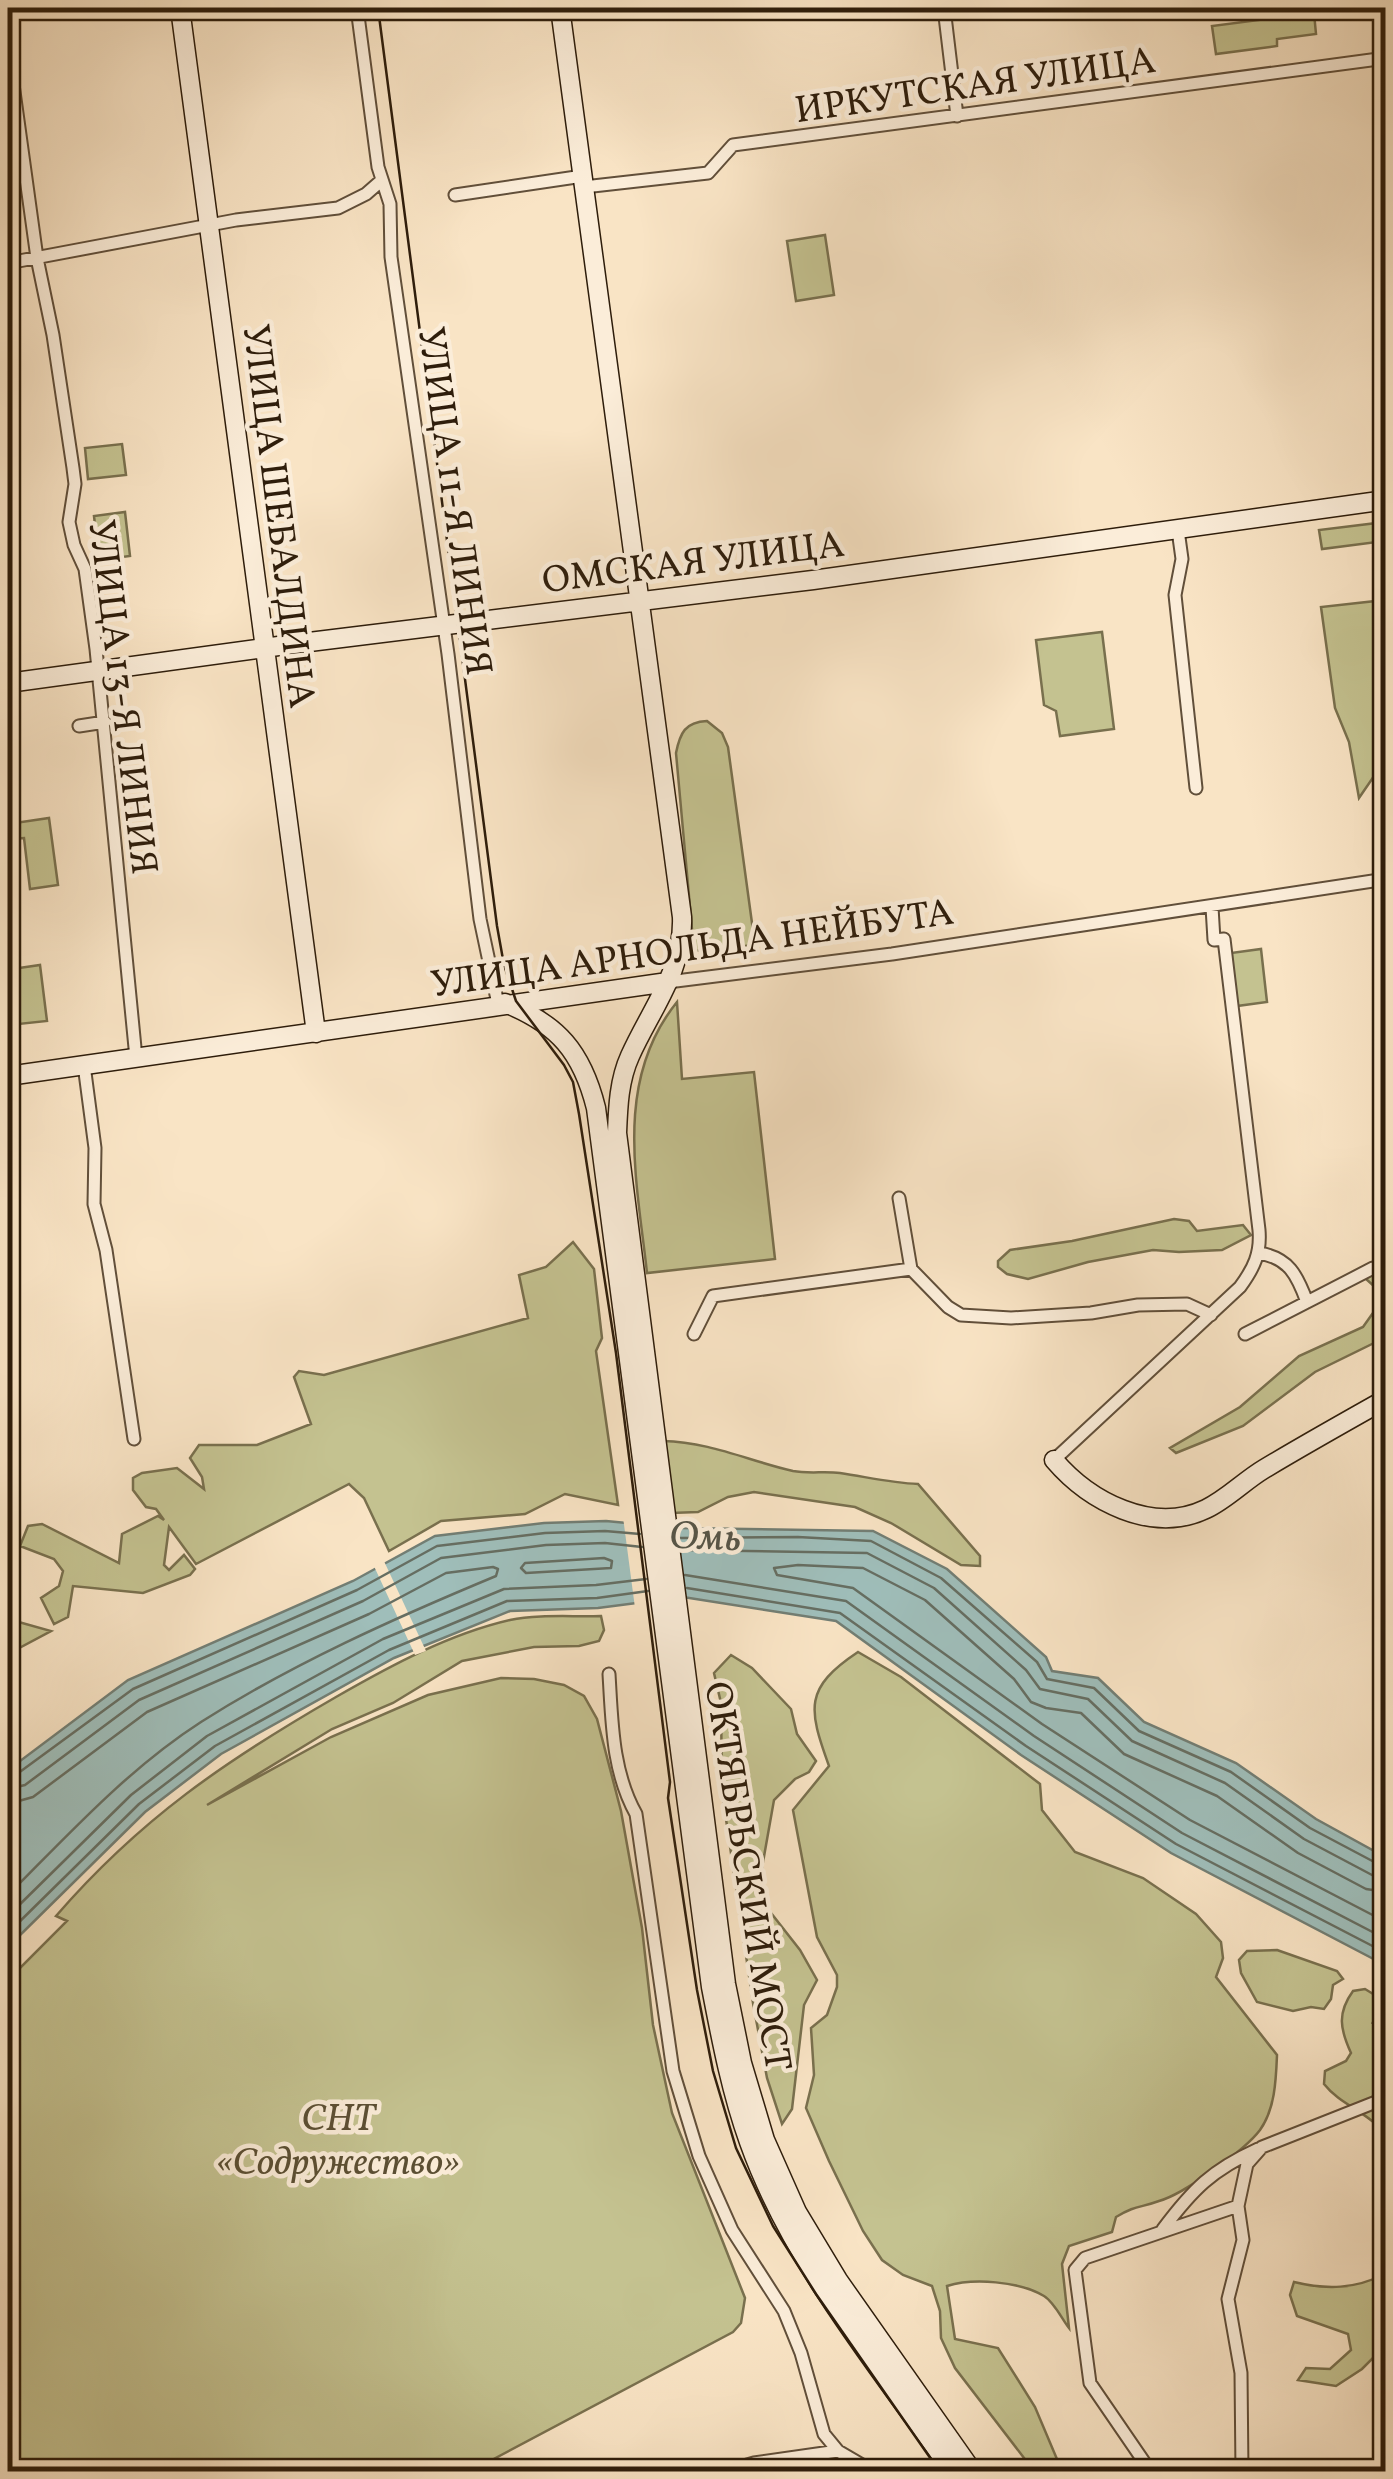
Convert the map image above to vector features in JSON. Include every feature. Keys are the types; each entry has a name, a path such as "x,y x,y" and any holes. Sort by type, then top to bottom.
{"main road":[{"name":"УЛИЦА ШЕБАЛДИНА","path":"180,8 316,1032"},
{"path":"560,8 682,917 680,952 624,1074 617,1133 634,1351"},
{"name":"ОМСКАЯ УЛИЦА","path":"8,683 1386,500"},
{"name":"УЛИЦА АРНОЛЬДА НЕЙБУТА","path":"8,1076 668,982"},
{"path":"501,1003 532,1013 549,1025 571,1048 588,1078 634,1351"},
{"name":"ОКТЯБРЬСКИЙ МОСТ","path":"634,1351 711,1987 726,2067 749,2144 784,2220 826,2290 953,2472"},
{"name":"ОКТЯБРЬСКИЙ МОСТ","path":"634,1351 726,1984 742,2064 765,2140 797,2212 838,2280 973,2472"},
{"path":"1054,1460 1088,1494 1119,1509 1153,1517 1185,1515 1206,1509 1259,1472 1386,1399"}],"street":[{"name":"УЛИЦА 11-Я ЛИНИЯ","path":"358,8 382,180 390,204 391,257 444,625 480,919 501,1003"},
{"path":"944,8 957,116"},
{"name":"УЛИЦА 13-Я ЛИНИЯ","path":"8,48 37,258 53,335 75,484 69,522 74,545 86,569 105,722 109,805 136,1058"},
{"name":"ИРКУТСКАЯ УЛИЦА","path":"455,195 708,173 733,146 1386,58"},
{"path":"8,263 210,225 338,208 366,194 382,180"},
{"path":"1178,530 1182,559 1175,595 1196,788"},
{"path":"79,726 105,722"},
{"name":"УЛИЦА АРНОЛЬДА НЕЙБУТА","path":"668,982 1212,907 1386,879"},
{"path":"1054,1460 1240,1287 1252,1270 1259,1248 1224,939 1214,940 1212,907"},
{"path":"84,1065 95,1148 94,1204 106,1250 134,1439"},
{"path":"899,1198 911,1270 948,1307 969,1318 1187,1304 1211,1315"},
{"path":"1259,1248 1290,1265 1307,1302"},
{"path":"1245,1334 1373,1268"},
{"path":"694,1334 713,1296 911,1270"},
{"path":"609,1674 614,1748 623,1791 636,1814 673,2071 699,2156 732,2230 784,2311 801,2352 824,2434 838,2451 874,2472"},
{"path":"1161,2231 1193,2189 1229,2162 1386,2098"},
{"path":"1242,2472 1241,2373 1228,2299 1243,2240 1238,2206 1247,2164 1262,2147"},
{"path":"1151,2472 1090,2383 1075,2270 1085,2258 1238,2206"},
{"path":"722,2472 754,2463 838,2451"}],"green space":[{"path":"1314,13 1316,34 1277,39 1277,46 1216,54 1212,26"},
{"path":"825,235 834,295 796,301 787,241"},
{"path":"122,444 126,475 88,479 85,448"},
{"path":"125,512 130,556 99,560 94,516"},
{"path":"1385,522 1385,541 1322,549 1319,530"},
{"path":"1385,600 1385,760 1359,798 1349,742 1335,708 1321,607"},
{"path":"1102,632 1114,729 1060,736 1056,711 1044,705 1036,640"},
{"path":"707,721 722,733 728,747 755,945 694,951 676,753 685,730"},
{"path":"49,818 58,885 30,889 24,838 8,839 8,824"},
{"path":"1261,949 1267,1002 1237,1006 1231,953"},
{"path":"40,965 47,1021 19,1024 12,969"},
{"path":"677,1002 682,1079 754,1072 775,1259 647,1273 635,1168 637,1098 644,1065 657,1033"},
{"path":"1174,1219 1189,1221 1197,1231 1243,1225 1251,1235 1222,1250 1153,1250 1088,1262 1028,1279 1007,1274 998,1267 998,1261 1010,1250"},
{"path":"573,1242 594,1269 602,1338 596,1351 618,1505 565,1494 525,1514 441,1521 389,1551 364,1498 349,1484 196,1564 169,1527 164,1565 169,1570 184,1555 195,1569 190,1575 143,1593 73,1586 68,1617 54,1624 41,1598 59,1586 63,1571 54,1559 20,1546 28,1526 42,1524 119,1563 122,1534 158,1516 164,1520 156,1509 146,1507 133,1490 133,1478 177,1468 204,1489 202,1477 190,1458 199,1445 257,1445 311,1424 294,1377 299,1371 324,1375 528,1318 519,1275 546,1267"},
{"path":"1385,1257 1385,1296 1366,1279 1367,1267"},
{"path":"1385,1296 1385,1334 1378,1341 1315,1372 1243,1426 1176,1453 1170,1448 1240,1407 1299,1356 1363,1327"},
{"path":"663,1441 713,1448 793,1471 918,1484 980,1556 980,1566 961,1565 891,1523 855,1507 754,1492 728,1497 698,1512 671,1513"},
{"name":"СНТ «Содружество»","path":"543,1616 601,1616 604,1630 599,1641 579,1646 534,1647 462,1661 393,1703 332,1729 207,1805 331,1737 428,1695 501,1678 564,1685 584,1696 597,1719 621,1811 642,1928 653,2025 672,2113 745,2298 741,2323 733,2332 471,2471 8,2471 8,1980 67,1921 56,1916 152,1821 221,1769 296,1721 399,1663 487,1626"},
{"path":"8,1619 51,1631 8,1654"},
{"path":"858,1652 901,1677 1040,1784 1042,1810 1075,1852 1143,1878 1196,1914 1221,1942 1223,1958 1216,1977 1277,2055 1272,2104 1252,2139 1183,2190 1116,2217 1112,2232 1069,2246 1062,2264 1069,2328 1051,2302 1034,2291 996,2282 947,2286 955,2339 998,2348 1035,2407 1062,2471 1034,2471 955,2368 941,2338 940,2311 932,2286 903,2275 882,2260 863,2231 806,2108 814,2075 811,2028 827,2015 837,1975 817,1937 793,1810 829,1766 817,1729 815,1701 828,1677"},
{"path":"731,1655 752,1668 791,1709 797,1734 816,1761 809,1772 795,1779 774,1800 760,1879 764,1904 800,1950 817,1980 804,2005 792,2109 782,2124 767,2078 753,2003 722,1792 721,1703 714,1673"},
{"path":"1277,1950 1337,1971 1343,1979 1333,1985 1331,1999 1324,2009 1293,2011 1257,2002 1241,1973 1239,1960 1247,1951"},
{"path":"1365,1989 1378,1997 1380,2009 1373,2022 1385,2019 1385,2119 1378,2126 1324,2084 1325,2071 1346,2061 1351,2053 1342,2014 1353,1991"},
{"path":"1385,2274 1385,2346 1362,2369 1336,2386 1298,2380 1306,2368 1330,2369 1351,2350 1348,2334 1297,2316 1290,2295 1294,2282 1341,2287"}],"water":[{"name":"Омь","path":"606,1521 679,1528 873,1531 947,1569 1046,1657 1052,1671 1098,1678 1144,1722 1236,1763 1316,1819 1385,1857 1385,1965 1171,1853 1021,1755 836,1621 683,1597 598,1608 510,1611 394,1658 221,1754 145,1812 8,1947 8,1770 128,1680 353,1581 435,1536 544,1523"}],"pier":[{"path":"623,1517 672,1522 681,1602 635,1608"},
{"path":"383,1559 426,1651 415,1655 373,1564"}],"tram line":[{"path":"378,8 497,926 516,1001 573,1082 616,1353 670,1782 668,1798 713,2071 736,2148 773,2226 940,2472"}]}
